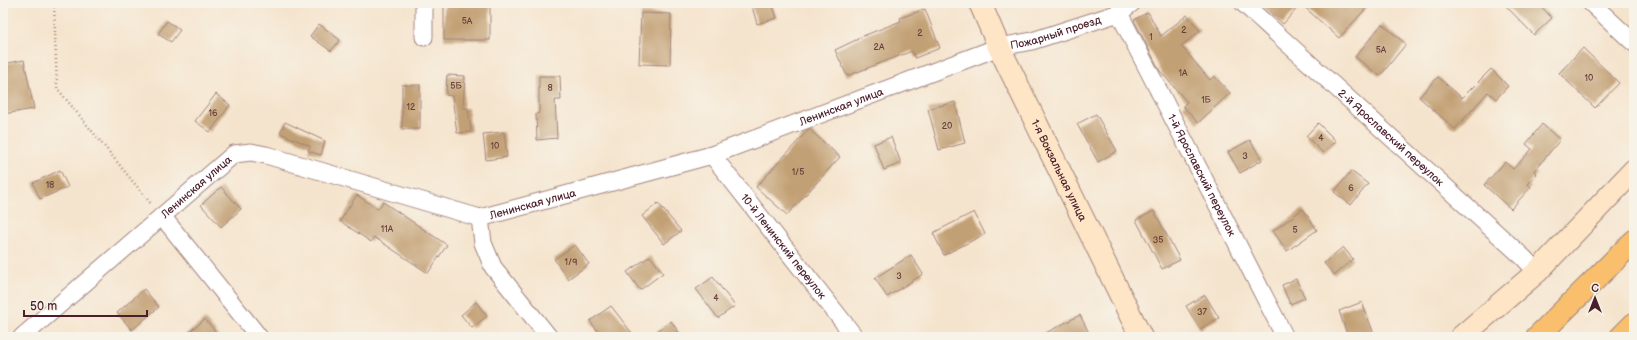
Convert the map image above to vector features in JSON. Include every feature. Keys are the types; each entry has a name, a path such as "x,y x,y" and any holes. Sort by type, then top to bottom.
{"highway":[{"path":"1537,337 1634,241"},
{"path":"1622,337 1634,324"}],"street":[{"path":"424,3 424,37"},
{"name":"1-я Вокзальная улица","path":"980,3 999,46 1141,337"},
{"name":"2-й Ярославский переулок","path":"1243,3 1524,258 1537,272"},
{"path":"1590,3 1634,43"},
{"name":"Пожарный проезд","path":"999,46 1032,41 1125,8"},
{"name":"1-й Ярославский переулок","path":"1125,8 1285,337"},
{"name":"Ленинская улица","path":"22,337 234,154 251,152 480,218 712,155 999,46"},
{"name":"10-й Ленинский переулок","path":"712,155 855,337"},
{"path":"1461,337 1537,272 1634,170"},
{"path":"162,216 259,337"},
{"path":"480,218 483,244 493,267 549,337"}],"path":[{"path":"54,3 57,88 162,216"}],"building":[{"path":"444,3 490,3 490,40 444,40"},
{"path":"751,3 772,3 777,18 757,24"},
{"path":"1260,3 1371,3 1339,38 1301,4 1283,24"},
{"path":"1503,3 1538,3 1552,18 1534,35"},
{"path":"925,9 940,48 915,58 912,51 847,76 835,50 858,38 901,21 900,18"},
{"path":"1148,12 1161,36 1187,15 1200,31 1181,46 1210,80 1214,76 1230,93 1198,123 1183,106 1187,102 1160,71 1134,20"},
{"path":"641,13 671,14 670,65 639,64"},
{"path":"167,21 180,30 171,42 158,34"},
{"path":"319,24 340,40 331,51 310,36"},
{"path":"1382,24 1406,44 1380,76 1355,57"},
{"path":"1583,48 1619,83 1595,108 1559,73"},
{"path":"24,60 34,109 3,114 3,64"},
{"path":"1491,69 1508,86 1496,99 1488,92 1455,129 1419,97 1438,77 1462,98"},
{"path":"447,75 465,76 463,108 468,108 471,132 457,133 452,96 446,95"},
{"path":"539,76 560,76 561,100 555,100 557,138 537,140 536,114 539,113"},
{"path":"402,85 420,85 420,129 402,129"},
{"path":"216,94 230,105 210,132 195,121"},
{"path":"955,102 965,143 939,150 928,109"},
{"path":"1096,114 1117,151 1098,162 1077,124"},
{"path":"285,122 325,141 321,155 308,151 310,146 280,133"},
{"path":"1318,123 1336,141 1323,153 1306,136"},
{"path":"1542,124 1560,140 1534,171 1537,174 1528,184 1531,187 1511,209 1484,185 1505,162 1513,169 1532,149 1526,144"},
{"path":"809,129 840,157 787,215 756,187"},
{"path":"504,132 507,157 486,160 483,134"},
{"path":"891,137 901,163 884,170 874,144"},
{"path":"1250,140 1262,160 1240,173 1228,152"},
{"path":"60,170 68,187 40,199 33,183"},
{"path":"1351,171 1368,184 1351,205 1334,192"},
{"path":"221,187 241,209 221,227 201,205"},
{"path":"357,195 378,209 383,202 447,245 428,273 374,237 371,242 340,221"},
{"path":"658,203 681,231 664,244 642,216"},
{"path":"1303,209 1317,230 1287,251 1273,231"},
{"path":"1154,211 1180,260 1162,269 1136,220"},
{"path":"974,212 985,234 944,255 933,233"},
{"path":"575,245 589,264 568,279 554,259"},
{"path":"1343,247 1353,259 1334,275 1324,263"},
{"path":"911,255 923,274 887,297 875,278"},
{"path":"650,256 663,273 640,290 627,272"},
{"path":"713,277 735,306 718,318 696,289"},
{"path":"1296,279 1305,298 1290,304 1282,285"},
{"path":"144,289 159,307 132,330 117,313"},
{"path":"1205,295 1219,318 1200,329 1186,306"},
{"path":"476,302 487,316 472,328 461,315"},
{"path":"1362,302 1375,337 1348,337 1339,311"},
{"path":"611,306 635,337 602,337 590,321"},
{"path":"1080,315 1091,337 1038,337"},
{"path":"205,319 220,337 183,337"},
{"path":"671,321 682,337 649,337"}]}
